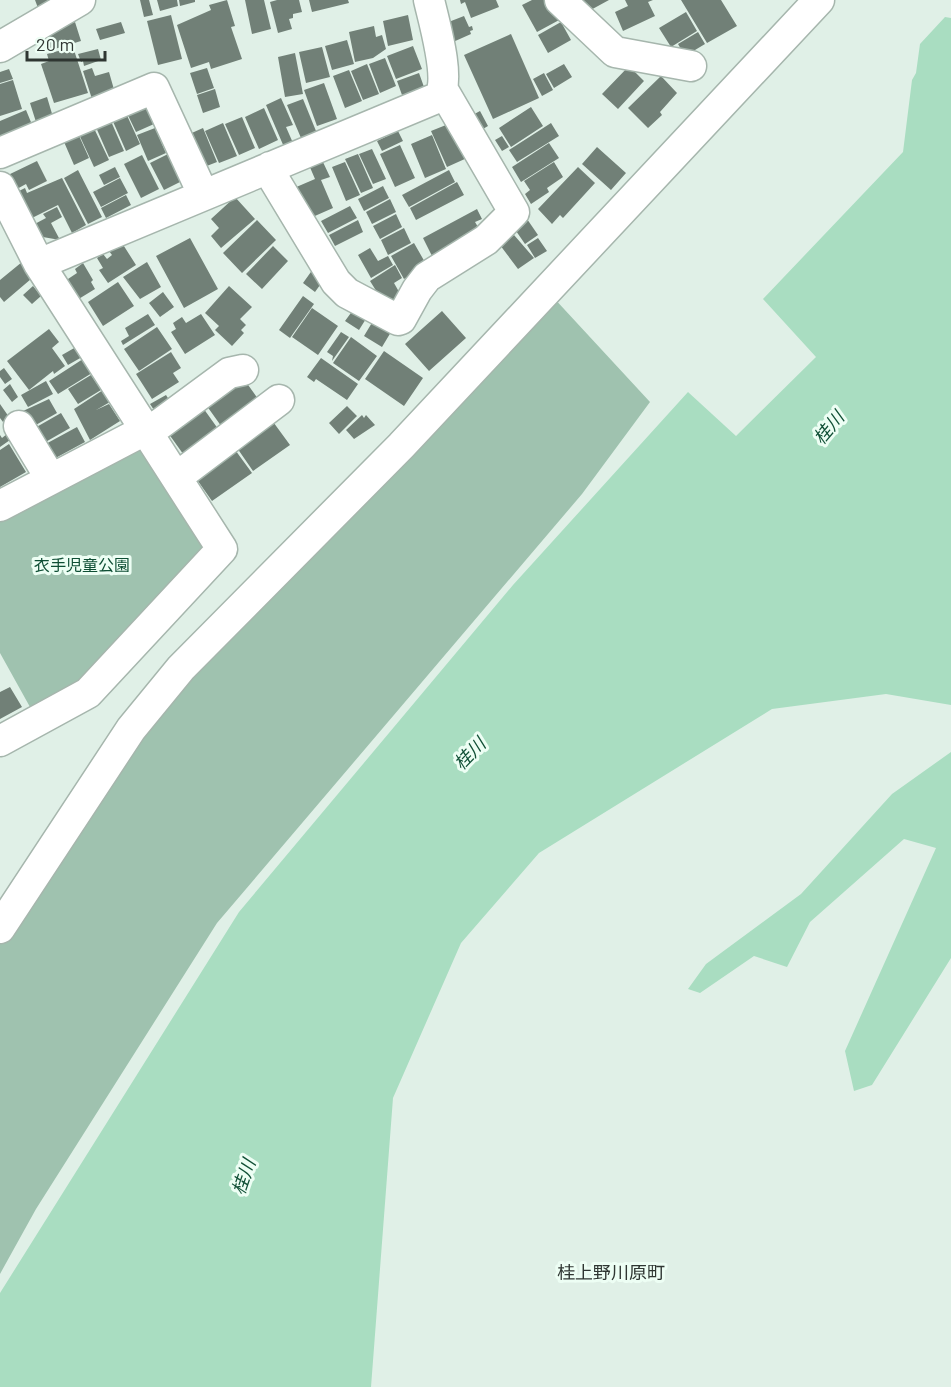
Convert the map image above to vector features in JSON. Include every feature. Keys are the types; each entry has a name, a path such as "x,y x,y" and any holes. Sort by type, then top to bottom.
{"street":[{"path":"0,47 80,0"},
{"path":"270,167 302,227 336,282 347,293 399,320 427,277 486,240 514,212 443,90 443,76 429,0"},
{"path":"560,0 615,52 691,66"},
{"path":"0,928 131,729 181,668 401,446 819,0"},
{"path":"0,153 154,88 203,194"},
{"path":"39,264 433,100 443,90"},
{"path":"0,187 39,264 148,430 222,549 88,693 0,741"},
{"path":"0,506 148,430 229,373 243,370"},
{"path":"177,477 279,400"},
{"path":"19,426 51,479"}],"green space":[{"path":"552,296 650,402 582,494 217,923 36,1209 0,1274 0,943 3,937 138,737 256,606"},
{"name":"衣手児童公園","path":"132,444 148,448 201,528 202,553 87,679 30,707 0,653 0,518"}],"water":[{"name":"桂川","path":"945,17 951,18 951,705 886,694 772,709 539,853 461,943 393,1098 371,1387 0,1387 0,1293 239,912 513,585 688,392 736,436 816,357 763,299 903,152 912,80 916,73 920,44"},
{"path":"951,752 951,958 872,1085 854,1091 845,1051 936,848 904,839 810,922 787,967 754,956 700,993 688,989 706,964 801,894 892,794"}],"building":[{"path":"35,0 57,0 38,8"},
{"path":"140,0 149,0 153,15 144,17"},
{"path":"157,0 177,0 178,6 160,11"},
{"path":"179,0 195,0 195,2 180,6"},
{"path":"227,0 235,26 231,27 242,59 211,69 209,62 191,68 177,25 211,10 209,5"},
{"path":"245,0 264,0 271,29 252,34"},
{"path":"299,0 302,12 293,14 293,18 289,19 292,29 278,33 270,2"},
{"path":"309,0 348,0 349,3 312,12"},
{"path":"460,0 496,0 499,7 471,18 465,2 461,4"},
{"path":"532,0 551,0 561,19 537,32 522,5"},
{"path":"580,0 609,0 587,12"},
{"path":"625,0 653,0 648,2 655,16 623,31 615,12 628,6"},
{"path":"681,0 721,0 737,26 707,43"},
{"path":"686,12 697,31 671,47 659,28"},
{"path":"171,15 182,59 158,65 147,21"},
{"path":"408,15 413,40 388,46 383,21"},
{"path":"464,16 473,30 470,31 471,34 453,42 446,23"},
{"path":"75,22 81,41 48,51 43,32"},
{"path":"121,22 125,33 100,40 96,29"},
{"path":"561,22 571,40 548,53 538,35"},
{"path":"374,26 376,37 382,35 386,49 373,58 355,62 349,32"},
{"path":"698,32 705,44 685,56 678,44"},
{"path":"511,34 539,98 493,119 464,55"},
{"path":"347,40 354,64 332,70 325,46"},
{"path":"413,46 422,69 396,79 387,56"},
{"path":"73,47 88,93 54,103 41,64 49,61 47,54"},
{"path":"322,47 330,77 306,83 299,52"},
{"path":"98,49 101,60 84,66 78,54"},
{"path":"295,53 303,94 285,97 278,57"},
{"path":"385,58 396,86 380,93 369,64"},
{"path":"367,64 379,94 363,100 351,71"},
{"path":"564,64 572,77 554,88 546,74"},
{"path":"629,66 644,81 618,109 602,94"},
{"path":"92,68 95,76 109,72 115,93 92,99 83,71"},
{"path":"207,68 214,88 197,94 190,73"},
{"path":"9,69 13,79 0,83 0,72"},
{"path":"349,70 362,101 345,108 333,76"},
{"path":"419,73 424,87 402,95 397,81"},
{"path":"544,73 553,90 542,96 533,79"},
{"path":"661,76 677,93 660,112 662,115 648,128 628,108"},
{"path":"13,80 22,109 0,116 0,84"},
{"path":"324,83 337,119 317,126 304,90"},
{"path":"215,89 220,107 203,113 197,95"},
{"path":"47,97 53,117 36,122 30,103"},
{"path":"281,98 293,125 286,127 293,143 284,147 266,105"},
{"path":"142,99 154,124 136,132 124,107"},
{"path":"303,99 316,131 301,138 287,105"},
{"path":"531,107 543,126 511,147 499,128"},
{"path":"264,108 278,140 259,149 245,117"},
{"path":"26,110 33,127 0,138 0,121"},
{"path":"125,111 140,144 126,151 111,117"},
{"path":"480,111 488,126 476,133 467,118"},
{"path":"242,117 255,148 239,155 225,124"},
{"path":"110,119 124,151 109,157 95,125"},
{"path":"223,123 237,156 219,163 205,131"},
{"path":"451,123 467,158 447,167 431,131"},
{"path":"551,123 559,136 517,162 509,150"},
{"path":"92,124 109,160 94,167 77,130"},
{"path":"155,128 166,153 148,161 137,135"},
{"path":"203,128 217,162 199,169 185,136"},
{"path":"76,129 89,158 74,165 61,135"},
{"path":"398,131 403,141 382,151 377,141"},
{"path":"432,135 446,169 425,178 411,144"},
{"path":"502,136 509,147 502,151 495,140"},
{"path":"549,143 559,158 521,182 512,167"},
{"path":"400,145 415,178 395,187 380,154"},
{"path":"597,147 626,173 611,190 582,164"},
{"path":"372,149 386,179 373,184 359,154"},
{"path":"172,152 186,179 164,190 150,163"},
{"path":"358,154 373,188 361,193 345,159"},
{"path":"142,155 159,189 141,198 124,164"},
{"path":"322,160 330,177 321,180 333,208 308,219 294,188 315,179 309,165"},
{"path":"37,161 47,181 29,190 26,184 15,190 8,175"},
{"path":"345,162 360,195 346,201 332,167"},
{"path":"554,162 563,177 547,188 549,192 531,204 525,194 530,190 524,181"},
{"path":"115,167 120,177 104,185 99,175"},
{"path":"578,167 595,183 563,218 560,215 552,224 538,209"},
{"path":"78,170 102,217 88,224 64,178"},
{"path":"449,170 455,182 409,207 402,195"},
{"path":"62,178 86,225 72,233 58,205 30,219 17,192 25,188 27,193"},
{"path":"120,178 128,193 101,207 93,192"},
{"path":"457,182 464,195 416,220 410,208"},
{"path":"383,186 389,198 364,211 358,199"},
{"path":"126,195 131,205 106,218 101,208"},
{"path":"235,197 255,219 221,248 211,236 219,228 211,219"},
{"path":"390,199 396,212 372,224 366,212"},
{"path":"350,206 357,218 328,233 321,221"},
{"path":"57,207 62,217 51,223 60,240 37,236 31,226 46,218 43,214"},
{"path":"477,209 482,219 475,222 481,232 433,258 423,238"},
{"path":"396,214 402,227 380,239 373,226"},
{"path":"527,219 538,235 525,244 514,228"},
{"path":"257,220 276,240 242,273 223,253"},
{"path":"358,220 363,232 335,246 329,235"},
{"path":"404,228 411,243 388,255 381,240"},
{"path":"506,233 510,238 514,235 534,258 518,269 497,241"},
{"path":"190,238 218,289 184,308 156,256"},
{"path":"538,238 547,251 535,258 527,245"},
{"path":"122,243 136,265 108,283 99,270 103,268 97,258 103,254 107,259 112,255 109,251"},
{"path":"414,243 426,264 404,279 391,256"},
{"path":"273,246 288,261 262,289 246,274"},
{"path":"370,248 378,261 388,256 393,265 371,278 358,255"},
{"path":"22,262 31,279 4,302 0,297 0,280"},
{"path":"147,262 161,287 140,299 123,277"},
{"path":"83,263 93,280 91,282 95,289 77,300 65,281 77,273 75,269"},
{"path":"395,265 402,278 394,283 403,299 391,306 384,295 380,297 370,281"},
{"path":"313,269 325,278 315,292 303,283"},
{"path":"118,282 134,306 103,326 88,302"},
{"path":"33,286 41,296 32,304 23,295"},
{"path":"229,286 252,307 240,319 246,325 241,330 244,333 232,346 215,330 219,326 205,313"},
{"path":"163,292 174,307 160,317 149,303"},
{"path":"303,296 314,304 290,338 279,330"},
{"path":"356,306 369,314 359,330 345,321"},
{"path":"312,308 338,326 318,355 292,337"},
{"path":"442,311 466,338 429,371 405,344"},
{"path":"148,314 155,325 123,345 121,341 129,336 125,328"},
{"path":"201,314 215,335 185,354 171,332 176,329 173,323 182,317 186,323"},
{"path":"376,316 394,327 382,347 364,336"},
{"path":"157,327 172,349 139,371 124,349"},
{"path":"49,329 59,342 52,348 65,366 54,374 53,371 29,390 7,361"},
{"path":"341,332 349,337 332,361 333,356 327,352"},
{"path":"351,337 377,356 359,381 333,363"},
{"path":"76,347 82,357 68,365 62,355"},
{"path":"384,351 423,378 404,406 365,379"},
{"path":"171,352 181,368 173,373 179,382 152,399 136,374"},
{"path":"321,358 358,384 347,400 316,379 314,382 307,377"},
{"path":"83,359 92,373 58,394 49,381"},
{"path":"4,368 12,379 5,384 0,377 0,371"},
{"path":"91,375 101,390 78,404 68,389"},
{"path":"241,375 261,403 224,430 204,402"},
{"path":"46,381 53,394 28,407 21,395"},
{"path":"10,384 18,397 12,402 3,390"},
{"path":"103,390 110,402 96,410 109,404 120,421 90,440 74,409"},
{"path":"166,395 171,403 156,413 150,404"},
{"path":"49,399 57,413 34,426 23,411"},
{"path":"0,404 9,417 3,422 0,418"},
{"path":"201,405 221,433 186,458 166,430"},
{"path":"347,406 357,416 339,434 329,423"},
{"path":"61,413 70,428 42,444 33,429"},
{"path":"362,415 364,418 366,415 375,425 354,439 346,430"},
{"path":"271,419 290,445 253,471 235,445"},
{"path":"77,427 85,442 50,461 42,446"},
{"path":"7,434 10,440 0,447 0,435 2,438"},
{"path":"9,444 26,472 0,487 0,450"},
{"path":"233,447 252,473 212,501 193,474"},
{"path":"10,687 22,707 0,719 0,692"}],"district":[{"name":"桂上野川原町","path":"611,1273"}]}
